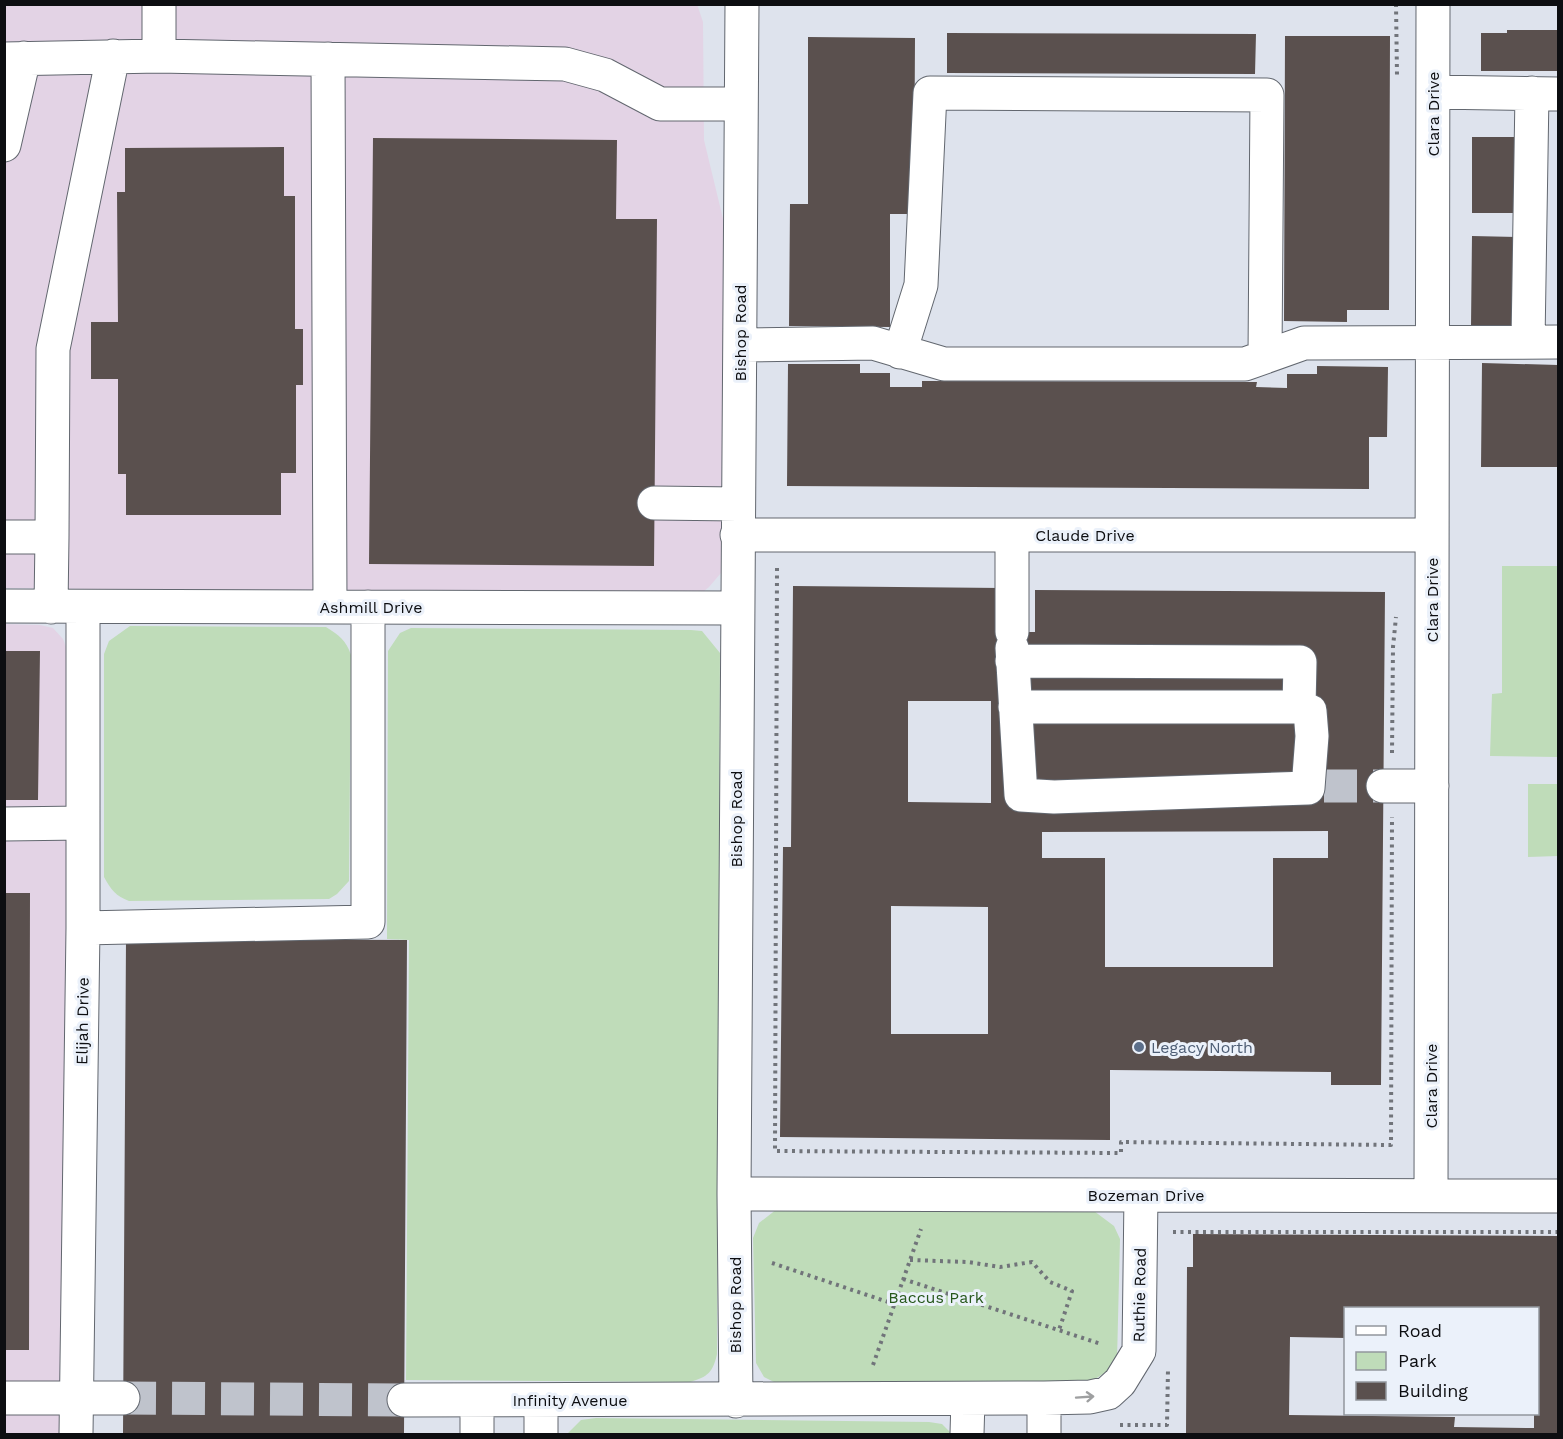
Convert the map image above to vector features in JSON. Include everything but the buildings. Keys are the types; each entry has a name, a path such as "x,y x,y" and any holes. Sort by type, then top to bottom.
{"street":[{"path":"159,4 159,56"},
{"name":"Bishop Road","path":"736,1401 734,1194 742,4"},
{"name":"Clara Drive","path":"1431,1196 1433,4"},
{"name":"Elijah Drive","path":"76,1434 83,823 67,607 52,537 53,349 113,56"},
{"path":"4,145 14,58 159,56 565,64 605,75 660,104 741,104"},
{"path":"328,59 330,607"},
{"path":"740,345 873,343 944,364 1245,364 1304,343 1543,342 1545,93 1433,92"},
{"path":"900,352 921,285 930,93 1267,95 1265,356"},
{"name":"Claude Drive","path":"654,503 737,520 1011,535 1432,535"},
{"path":"1011,535 1012,647 1015,707 1021,795 1054,797 1316,787 1310,711 1299,707 1015,707"},
{"path":"4,537 52,537"},
{"name":"Ashmill Drive","path":"4,606 737,608"},
{"path":"83,928 368,922 368,607"},
{"path":"1012,647 1300,662 1299,707"},
{"path":"1387,786 1432,786"},
{"path":"4,824 83,823"},
{"name":"Bozeman Drive","path":"734,1194 1558,1196"},
{"name":"Ruthie Road","path":"1044,1398 1090,1397 1108,1393 1120,1382 1139,1351 1140,1195"},
{"path":"4,1398 123,1398"},
{"path":"736,1401 1044,1398 1044,1434"},
{"path":"968,1399 968,1434"},
{"name":"Infinity Avenue","path":"404,1400 736,1401"},
{"path":"477,1400 477,1434"},
{"path":"541,1400 541,1434"}],"path":[{"path":"785,563 777,563 775,1151 1121,1153 1121,1142 1391,1144 1387,786 1392,647 1397,613"},
{"path":"873,1365 921,1229"},
{"path":"1168,1232 1558,1233"},
{"path":"910,1260 968,1262 1000,1267 1032,1262 1050,1282 1072,1291 1059,1330"},
{"path":"772,1263 894,1304"},
{"path":"903,1279 1101,1344"},
{"path":"1110,1425 1167,1425 1168,1358"}],"shaded area":[{"path":"697,4 703,22 704,140 724,223 721,573 709,587 698,596 5,588 5,5"},
{"path":"4,624 40,625 53,628 63,639 68,652 63,1434 5,1434"}],"green space":[{"path":"1502,566 1558,566 1558,757 1490,756 1492,694 1502,693"},
{"path":"130,626 326,627 344,642 351,655 349,881 337,894 329,899 129,901 117,895 112,889 104,877 104,654 109,641"},
{"path":"411,628 691,630 702,631 720,653 717,1354 709,1373 696,1380 690,1382 406,1380 409,940 387,939 388,651 400,633"},
{"path":"1528,784 1558,784 1558,856 1528,857"},
{"name":"Baccus Park","path":"777,1209 1094,1211 1114,1226 1120,1239 1117,1360 1112,1368 1086,1385 776,1383 764,1377 756,1363 753,1238 759,1223"},
{"path":"596,1418 929,1422 942,1424 952,1434 567,1434 581,1420"}],"tunnel":[{"path":"1324,786 1383,786"},
{"path":"123,1398 404,1400"}],"place":[{"name":"Legacy North","path":"1139,1047"}]}
